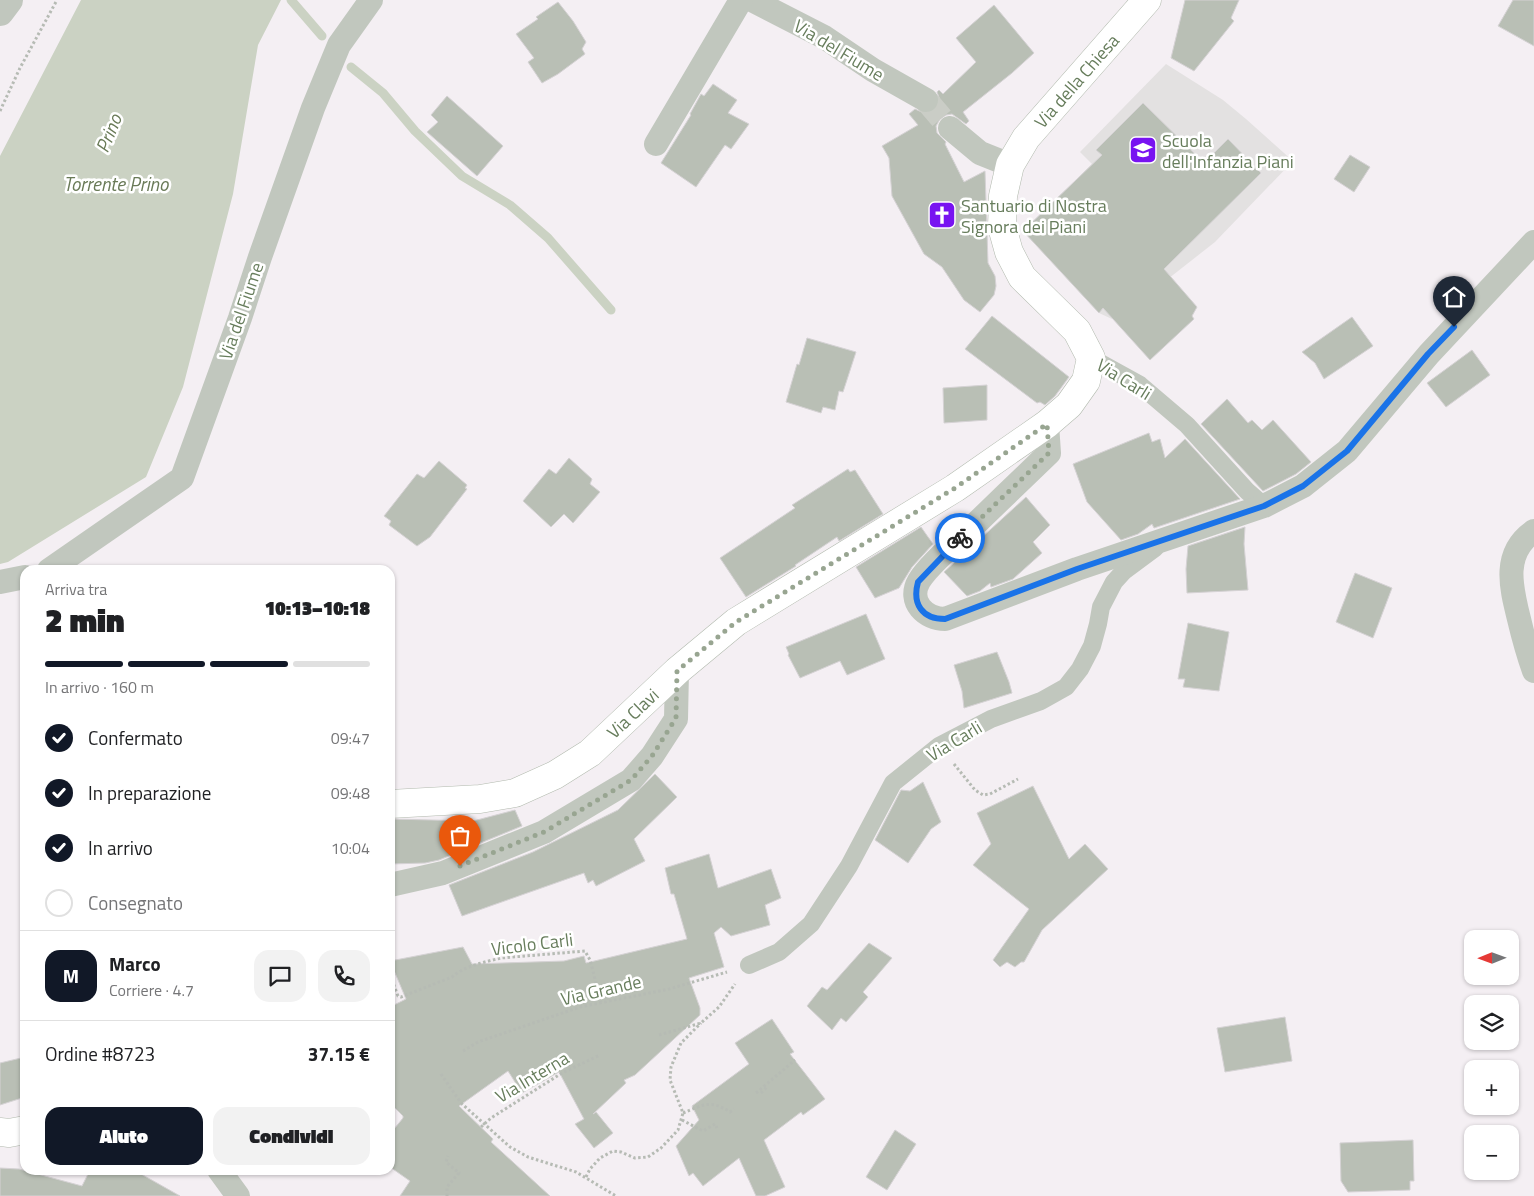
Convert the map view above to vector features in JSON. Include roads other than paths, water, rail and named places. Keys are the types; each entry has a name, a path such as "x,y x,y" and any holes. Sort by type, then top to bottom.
{"main road":[{"name":"Via della Chiesa","path":"1091,358 1077,331 1022,277 1009,252 1002,227 1003,196 1010,165 1026,138 1147,0"},
{"name":"Via Clavi","path":"395,804 480,799 515,793 554,775 590,753 677,671 736,622 955,488 1047,424 1069,405 1086,381 1091,358"},
{"path":"0,1132 20,1130"}],"street":[{"path":"0,12 9,0"},
{"name":"Via del Fiume","path":"56,565 182,478 313,108 339,45 371,0"},
{"path":"656,144 741,0"},
{"name":"Via del Fiume","path":"752,0 824,37 873,70 926,100"},
{"path":"950,128 980,153 1010,165"},
{"path":"1047,424 1049,453 949,548 918,582 916,598 918,606 930,617 945,619 1077,569 1264,506 1303,486 1347,451 1428,354 1534,242"},
{"name":"Via Carli","path":"1091,358 1140,385 1187,425 1247,491 1264,506"},
{"path":"1534,532 1524,538 1521,543 1511,568 1510,581 1534,671"},
{"name":"Via Carli","path":"749,965 779,952 811,924 849,866 893,783 940,746 991,719 1040,701 1066,687 1080,669 1092,646 1101,608 1114,582 1124,571 1169,537"},
{"path":"0,582 20,577"},
{"path":"395,884 443,873 544,832 631,780 652,756 676,718 677,671"},
{"path":"223,1175 238,1196"}],"water":[{"name":"Torrente Prino","path":"81,0 281,0 258,45 233,194 183,387 146,477 8,562 0,564 0,156"}],"waterway":[{"path":"291,0 322,36"},
{"path":"351,67 383,93 415,131 462,176 510,205 548,238 611,310"}],"tunnel":[{"path":"926,100 950,128"}],"place":[{"name":"Scuola dell'Infanzia Piani","path":"1143,150"},
{"name":"Santuario di Nostra Signora dei Piani","path":"942,215"}],"water label":[{"name":"Prino","path":"108,133"}]}
